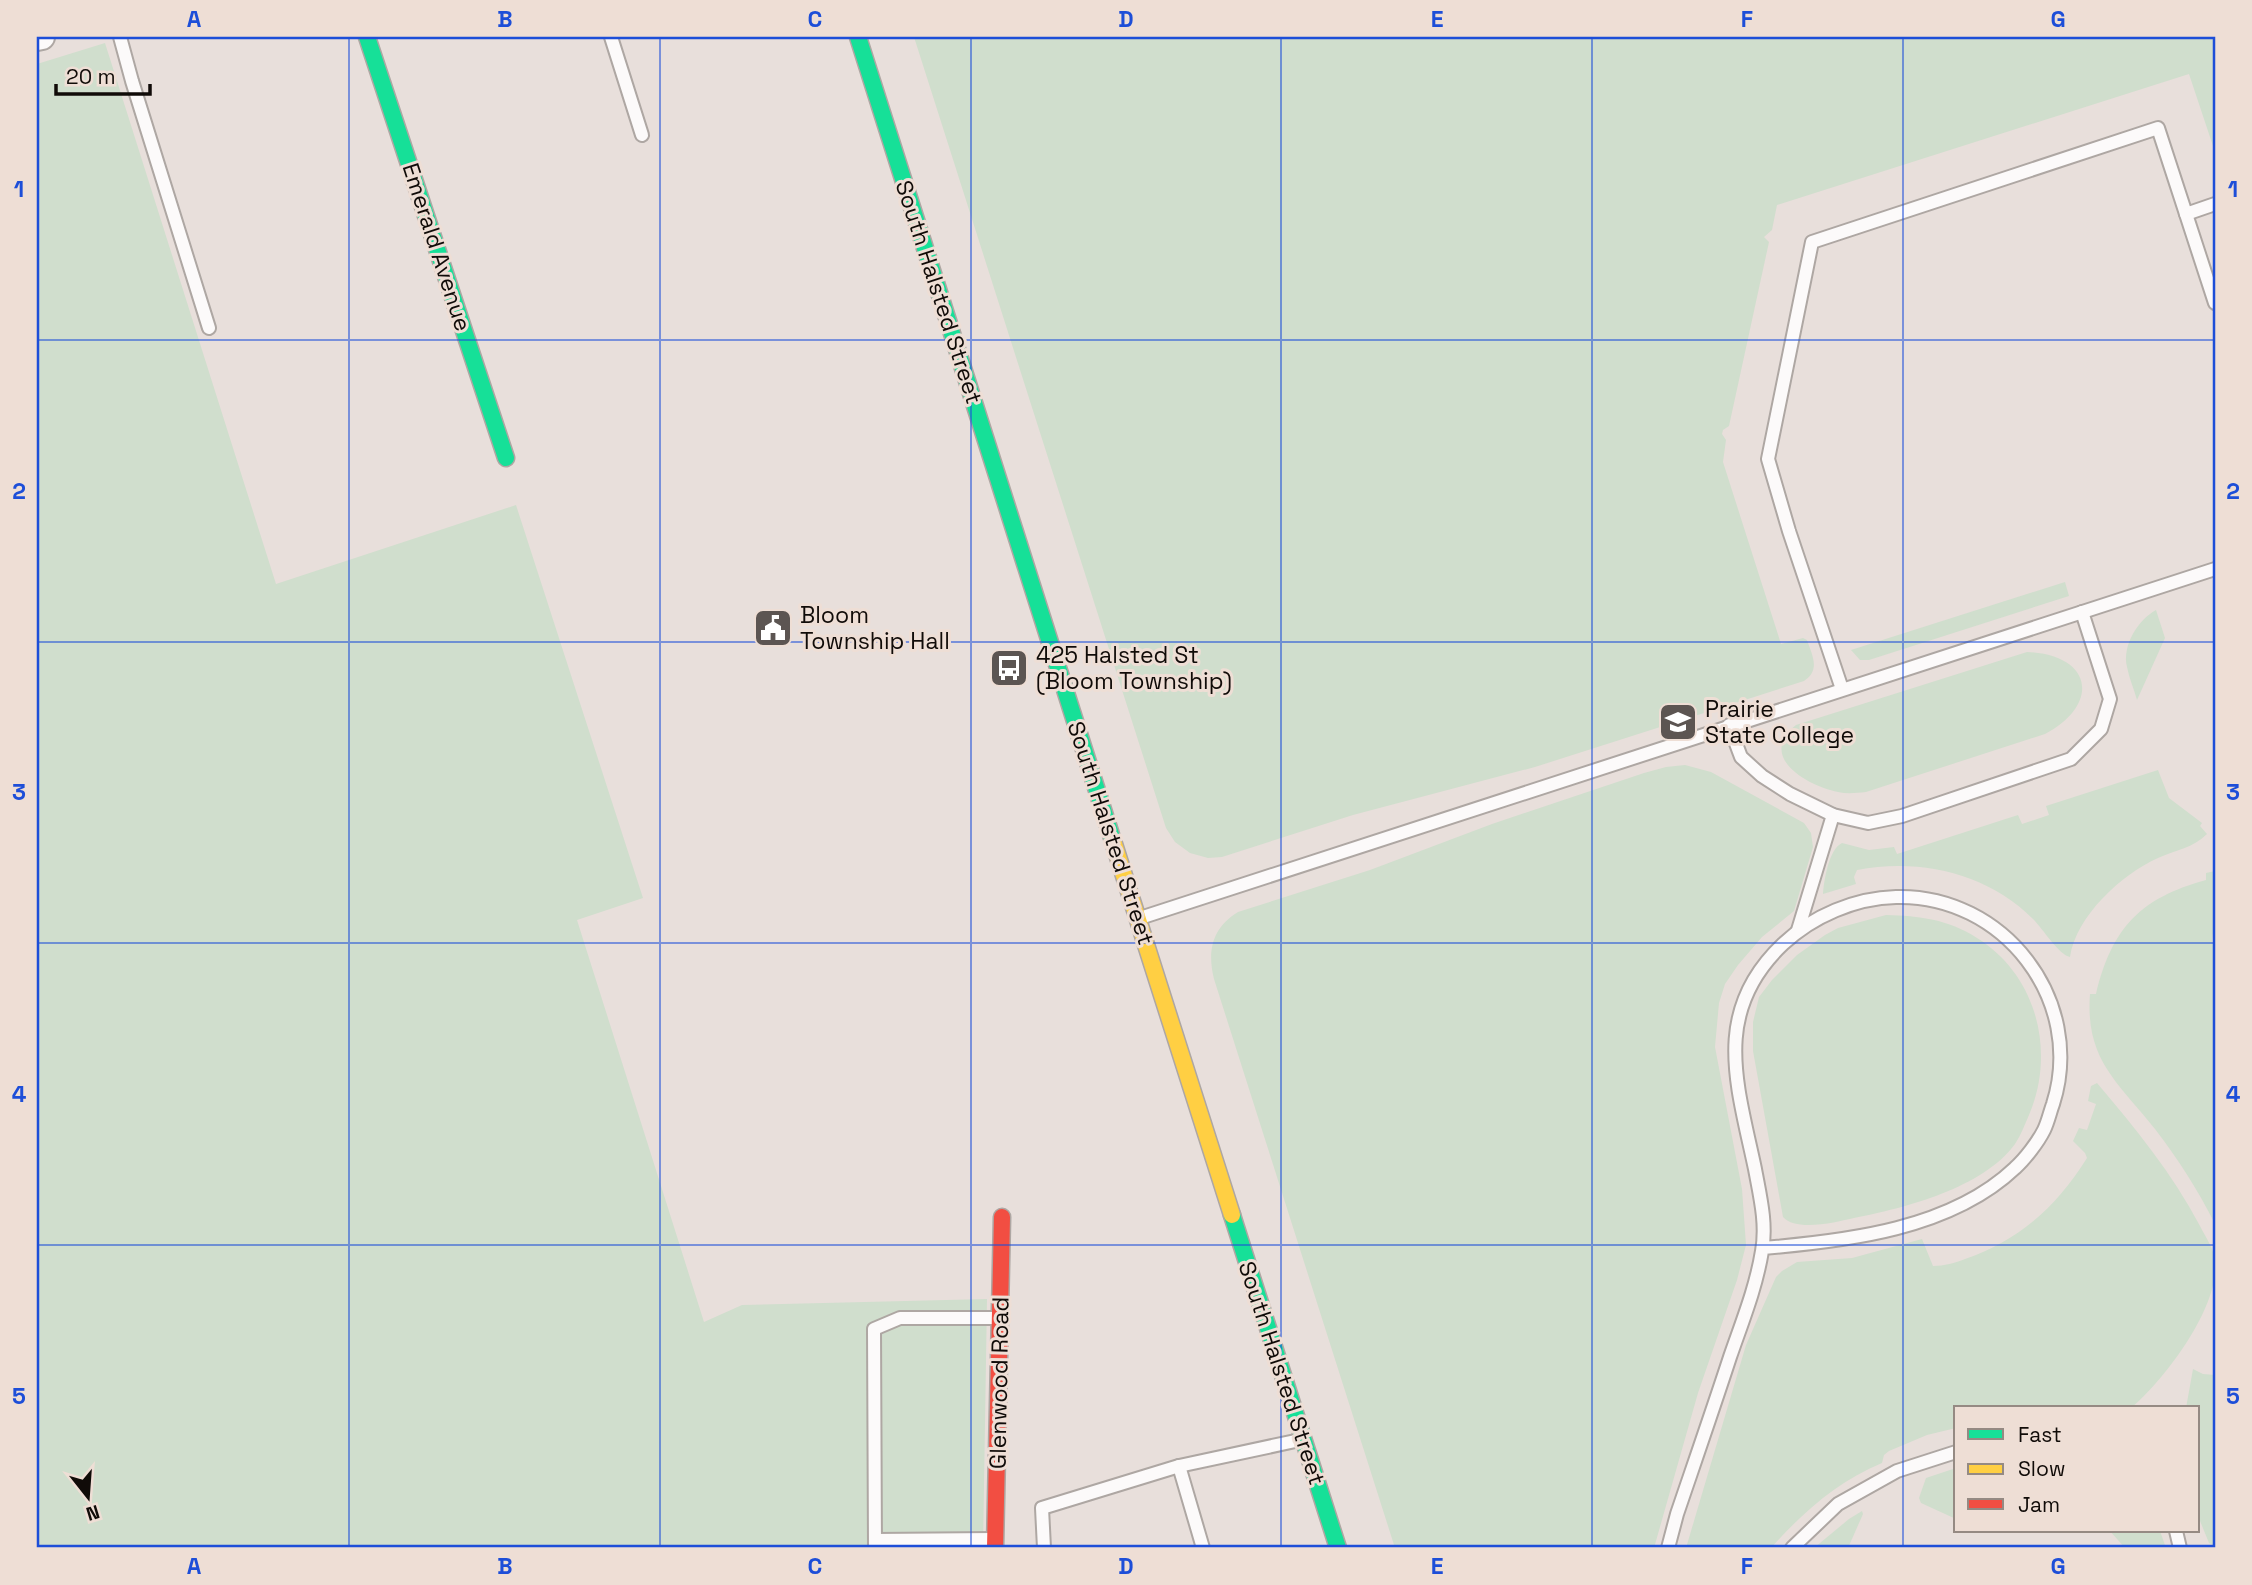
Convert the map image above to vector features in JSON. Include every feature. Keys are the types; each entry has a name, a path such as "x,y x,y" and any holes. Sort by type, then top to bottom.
{"main road":[{"name":"Emerald Avenue","path":"367,37 506,458"},
{"name":"South Halsted Street","path":"858,37 1338,1548"},
{"name":"Glenwood Road","path":"995,1544 1002,1217"}],"street":[{"path":"37,38 42,37"}],"lane":[{"path":"120,37 131,81 209,328"},
{"path":"611,37 642,135"},
{"path":"1842,689 1768,459 1812,242 2158,128 2215,303"},
{"path":"2186,214 2215,204"},
{"path":"1138,919 2215,569"},
{"path":"1729,726 1741,757 1762,776 1790,794 1833,814 1868,822 1902,816 2070,759 2101,729 2110,699 2082,612"},
{"path":"1798,930 1833,814"},
{"path":"1668,1548 1677,1514 1754,1290 1763,1248 1762,1206 1739,1091 1737,1025 1741,1002 1753,978 1798,930 1851,905 1884,897 1918,896 1948,902 2000,932 2027,959 2045,989 2060,1038 2060,1069 2056,1093 2044,1130 2015,1168 1969,1202 1904,1226 1838,1241 1763,1248"},
{"path":"995,1544 875,1544 874,1329 900,1318 1000,1318"},
{"path":"1044,1548 1042,1507 1179,1466 1303,1439"},
{"path":"1792,1548 1838,1504 1896,1471 1954,1453"},
{"path":"1179,1466 1203,1548"}],"green space":[{"path":"914,37 2215,37 2215,152 2189,74 1777,205 1772,230 1764,237 1769,242 1729,426 1722,434 1726,440 1723,462 1781,644 1803,638 1807,640 1814,662 1809,677 1804,681 1535,767 1353,815 1222,857 1208,858 1190,853 1175,842 1166,828"},
{"path":"105,43 276,584 516,505 643,898 577,920 704,1322 742,1305 987,1299 983,1548 37,1548 37,64"},
{"path":"2065,582 2069,596 1869,660 1860,660 1851,650"},
{"path":"2156,610 2165,638 2137,700 2127,667 2127,650 2133,634 2143,620"},
{"path":"2027,652 2049,655 2066,662 2077,672 2082,683 2081,696 2075,709 2063,722 2045,734 1866,792 1841,793 1813,784 1801,777 1784,759 1781,748 1785,737 1796,725"},
{"path":"1685,765 1711,772 1804,823 1811,833 1813,847 1794,911 1762,937 1738,965 1725,984 1719,1003 1715,1047 1742,1189 1746,1245 1737,1280 1698,1393 1654,1548 1395,1548 1214,979 1211,959 1214,941 1222,925 1238,912 1370,870 1492,824 1644,773"},
{"path":"2158,770 2169,798 2202,823 2200,826 2207,834 2190,846 2144,865 2116,886 2081,926 2070,957 2061,952 2033,919 2015,903 1974,880 1951,873 1905,866 1857,870 1854,877 1856,884 1823,894 1831,858 1837,846 1842,843 1869,850 1894,847 1897,854 2018,815 2022,824 2049,815 2046,806"},
{"path":"2215,871 2212,941 2215,952 2215,1224 2172,1152 2107,1069 2093,1036 2090,994 2096,994 2111,951 2132,919 2163,896 2206,880 2206,873"},
{"path":"1886,915 1922,918 1955,927 1977,938 1998,954 2014,972 2036,1017 2041,1066 2037,1091 2015,1144 1984,1173 1942,1194 1874,1214 1807,1225 1789,1222 1783,1217 1753,1051 1753,1022 1759,997 1797,955 1825,935 1838,928"},
{"path":"2097,1083 2165,1170 2209,1243 2215,1260 2215,1278 2200,1319 2174,1361 2145,1395 2133,1406 1954,1406 1954,1428 1927,1435 1889,1451 1884,1455 1882,1463 1850,1479 1822,1499 1795,1522 1771,1548 1686,1548 1746,1345 1776,1277 1797,1262 1852,1258 1922,1239 1933,1266 1957,1262 2003,1242 2035,1220 2063,1192 2087,1158 2073,1141 2079,1128 2087,1130 2096,1104 2088,1101 2091,1086"},
{"path":"2193,1369 2203,1374 2215,1375 2215,1546 2209,1543 2200,1521 2200,1406 2186,1406"},
{"path":"1954,1469 1954,1518 1921,1503 1919,1498 1926,1478"},
{"path":"1862,1511 1848,1548 1814,1548 1849,1519"},
{"path":"2111,1532 2160,1532 2166,1548 2125,1548"}],"traffic: fast":[{"path":"367,37 506,458"},
{"path":"858,37 1113,841"},
{"path":"1232,1215 1338,1548"}],"traffic: slow":[{"path":"1113,841 1232,1215"}],"traffic: jam":[{"path":"995,1548 1002,1217"}],"place":[{"name":"Bloom Township Hall","path":"773,628"},
{"name":"425 Halsted St (Bloom Township)","path":"1009,668"},
{"name":"Prairie State College","path":"1678,722"}]}
